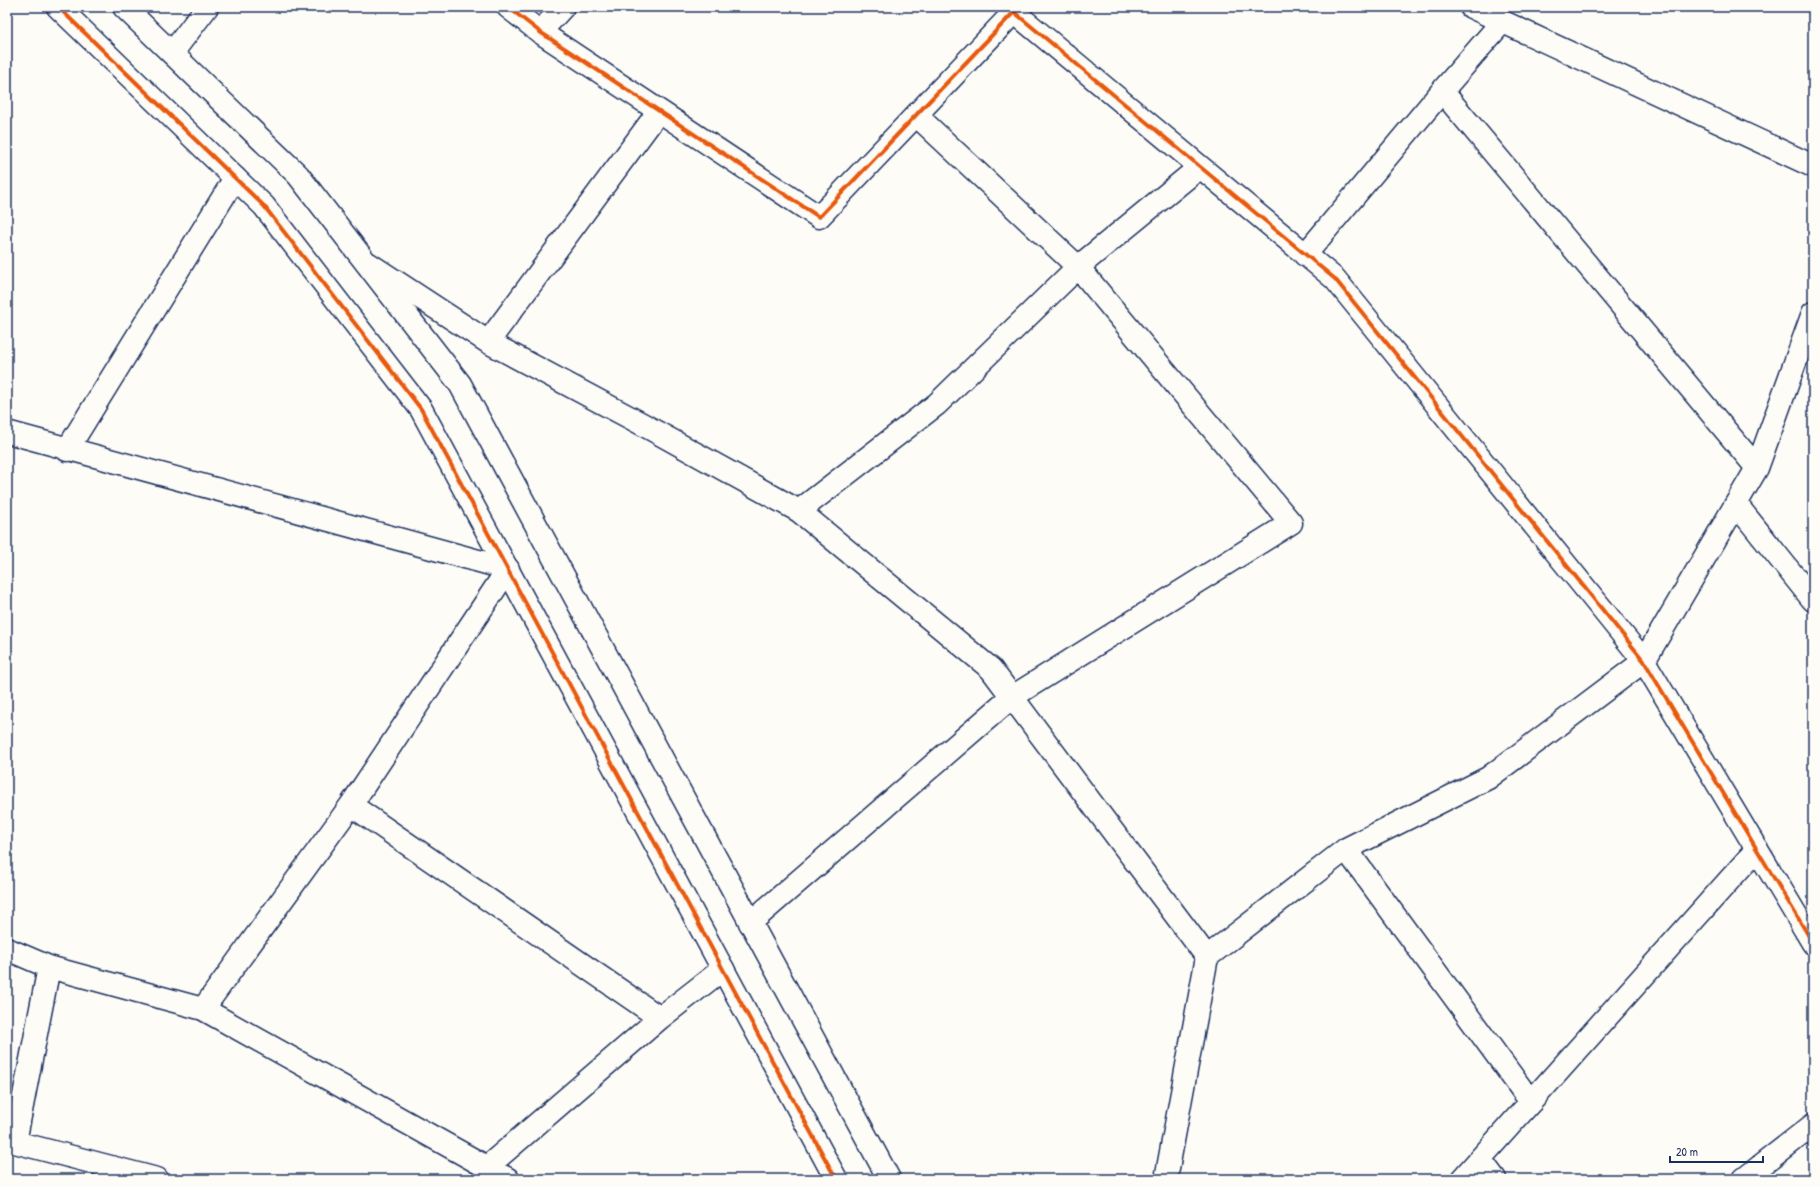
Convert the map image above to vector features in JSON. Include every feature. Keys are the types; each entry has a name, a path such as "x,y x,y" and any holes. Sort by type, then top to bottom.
{"street":[{"path":"58,7 264,206 421,409 836,1179"},
{"path":"124,7 298,175 460,384 889,1179"},
{"path":"172,53 207,7"},
{"path":"508,7 540,32 819,216 1014,12 1335,279 1644,661 1813,943"},
{"path":"540,32 563,7"},
{"path":"1471,7 1813,166"},
{"path":"1305,255 1442,91 1502,22"},
{"path":"1442,91 1757,468"},
{"path":"488,342 659,111"},
{"path":"750,923 1012,697 1291,523 1078,266 916,115"},
{"path":"800,511 937,404 1078,266 1200,167"},
{"path":"67,450 235,178"},
{"path":"365,261 488,342 642,424 800,511 991,669 1207,957"},
{"path":"1166,1179 1207,957 1346,849 1488,778 1644,661 1757,468 1813,313"},
{"path":"7,432 67,450 508,570"},
{"path":"1736,504 1813,600"},
{"path":"203,1009 351,805 508,570"},
{"path":"351,805 660,1018"},
{"path":"1346,849 1531,1102"},
{"path":"1462,1179 1757,849"},
{"path":"7,949 49,966 203,1009 508,1179"},
{"path":"49,966 11,1141 157,1179"},
{"path":"487,1167 660,1018 723,969"},
{"path":"1744,1179 1813,1125"},
{"path":"1480,1159 1495,1179"}],"cycle path":[{"path":"58,7 264,206 421,409 836,1179"},
{"path":"508,7 540,32 819,217 1014,12 1335,279 1644,661 1813,943"}]}
